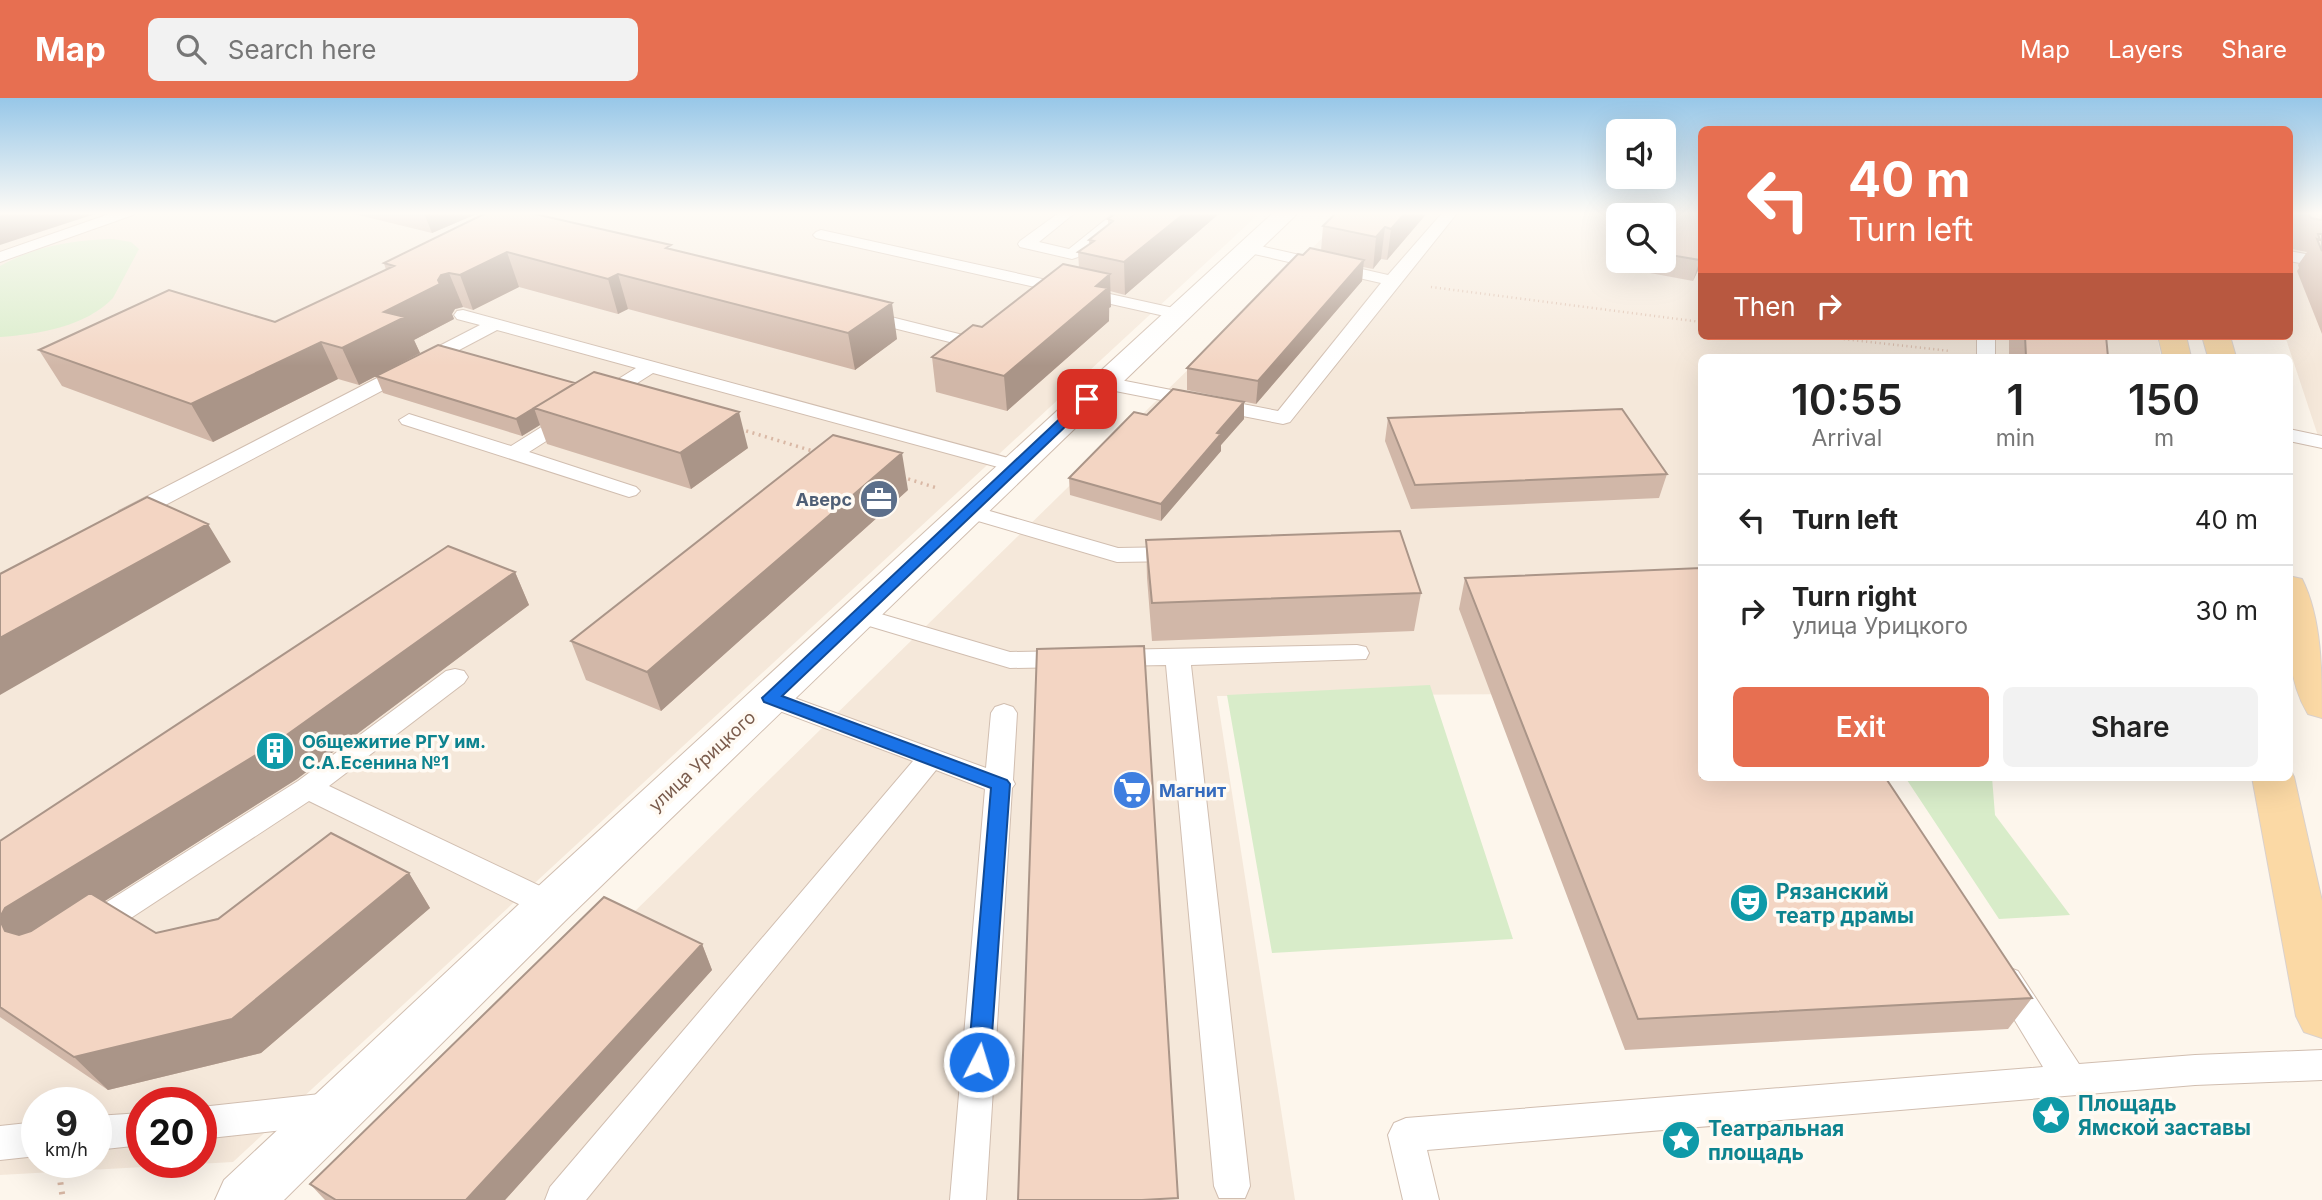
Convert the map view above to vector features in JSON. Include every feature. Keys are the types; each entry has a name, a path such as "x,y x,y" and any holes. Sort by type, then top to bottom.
{"main road":[{"path":"2293,601 2322,704"},
{"path":"2274,781 2322,1016"}],"street":[{"name":"улица Урицкого","path":"244,1200 550,905 1231,263"}],"lane":[{"path":"950,263 1178,314"},
{"path":"1315,263 1392,281"},
{"path":"1105,383 1283,418 1407,263"},
{"path":"1033,303 1053,286"},
{"path":"852,313 982,345 1002,328"},
{"path":"463,315 1016,466"},
{"path":"110,525 495,324"},
{"path":"513,454 651,366"},
{"path":"409,421 629,491"},
{"path":"833,457 871,426"},
{"path":"2293,436 2322,442"},
{"path":"974,506 1117,555 1198,554"},
{"path":"857,615 1010,660 1357,653"},
{"path":"1178,656 1232,1186"},
{"path":"63,947 308,788 455,677"},
{"path":"770,698 1001,784"},
{"path":"968,1200 1001,784 1004,713"},
{"path":"563,1200 931,758"},
{"path":"308,788 550,905"},
{"path":"1989,953 2071,1081"},
{"path":"1421,1200 1406,1135 2195,1070 2322,1065"},
{"path":"217,1121 339,1108"},
{"path":"0,1143 21,1141"}],"path":[{"path":"1392,281 1698,322"},
{"path":"1852,340 1972,354"},
{"path":"729,426 833,457"},
{"path":"899,476 974,506"},
{"path":"60,1178 64,1200"}],"shaded area":[{"path":"0,263 1205,263 233,1162 217,1163 217,1087 126,1087 126,1168 112,1169 112,1087 21,1087 21,1174 0,1175"},
{"path":"1296,263 1606,263 1606,273 1676,273 1676,263 1698,263 1698,340 2158,340 2160,354 1698,354 1698,693 1217,696 1295,1200 340,1200"},
{"path":"2293,263 2322,263 2322,448 2293,354 2286,340 2293,340"}],"green space":[{"path":"5,263 131,263 113,298 89,316 61,327 0,337 0,266"},
{"path":"1430,685 1513,939 1272,953 1227,695"},
{"path":"1908,781 1992,781 1995,815 2070,915 1999,919"}],"building":[{"path":"385,263 484,263 460,275 441,275 438,280 440,284 384,312 405,317 342,348 321,342 191,404 39,350 169,290 275,322 394,266"},
{"path":"550,263 729,263 892,303 848,333 618,274 608,279"},
{"path":"1289,263 1361,263 1258,381 1187,368"},
{"path":"1063,264 1110,274 1096,286 1108,288 1004,376 932,357 973,325 982,327"},
{"path":"2025,340 2106,340 2108,354 2026,354"},
{"path":"438,345 575,383 516,419 376,376"},
{"path":"594,372 739,412 680,453 534,408"},
{"path":"1173,389 1244,402 1217,433 1221,434 1161,504 1069,478 1134,412 1147,415"},
{"path":"1622,409 1667,474 1415,485 1388,418"},
{"path":"833,435 902,453 647,672 571,641"},
{"path":"147,497 208,524 0,638 0,574"},
{"path":"1400,531 1421,593 1152,603 1146,540"},
{"path":"448,546 515,572 274,744 5,908 0,917 0,841"},
{"name":"Рязанский театр драмы","path":"1698,568 1698,781 1888,781 2032,998 1638,1019 1465,578"},
{"path":"1144,646 1178,1198 1018,1200 1037,649"},
{"path":"331,833 409,873 232,1019 74,1057 0,1007 0,920 5,931 19,935 31,931 90,893 156,933 218,919"},
{"path":"604,897 702,944 466,1200 336,1200 310,1184"}],"place":[{"name":"Аверс","path":"879,499"},
{"name":"Общежитие РГУ им. С.А.Есенина №1","path":"275,751"},
{"name":"Магнит","path":"1132,790"},
{"name":"Рязанский театр драмы","path":"1749,903"},
{"name":"Площадь Ямской заставы","path":"2051,1115"},
{"name":"Театральная площадь","path":"1681,1140"}],"route":[{"path":"979,1062 1001,784 770,698 1087,399"}]}
